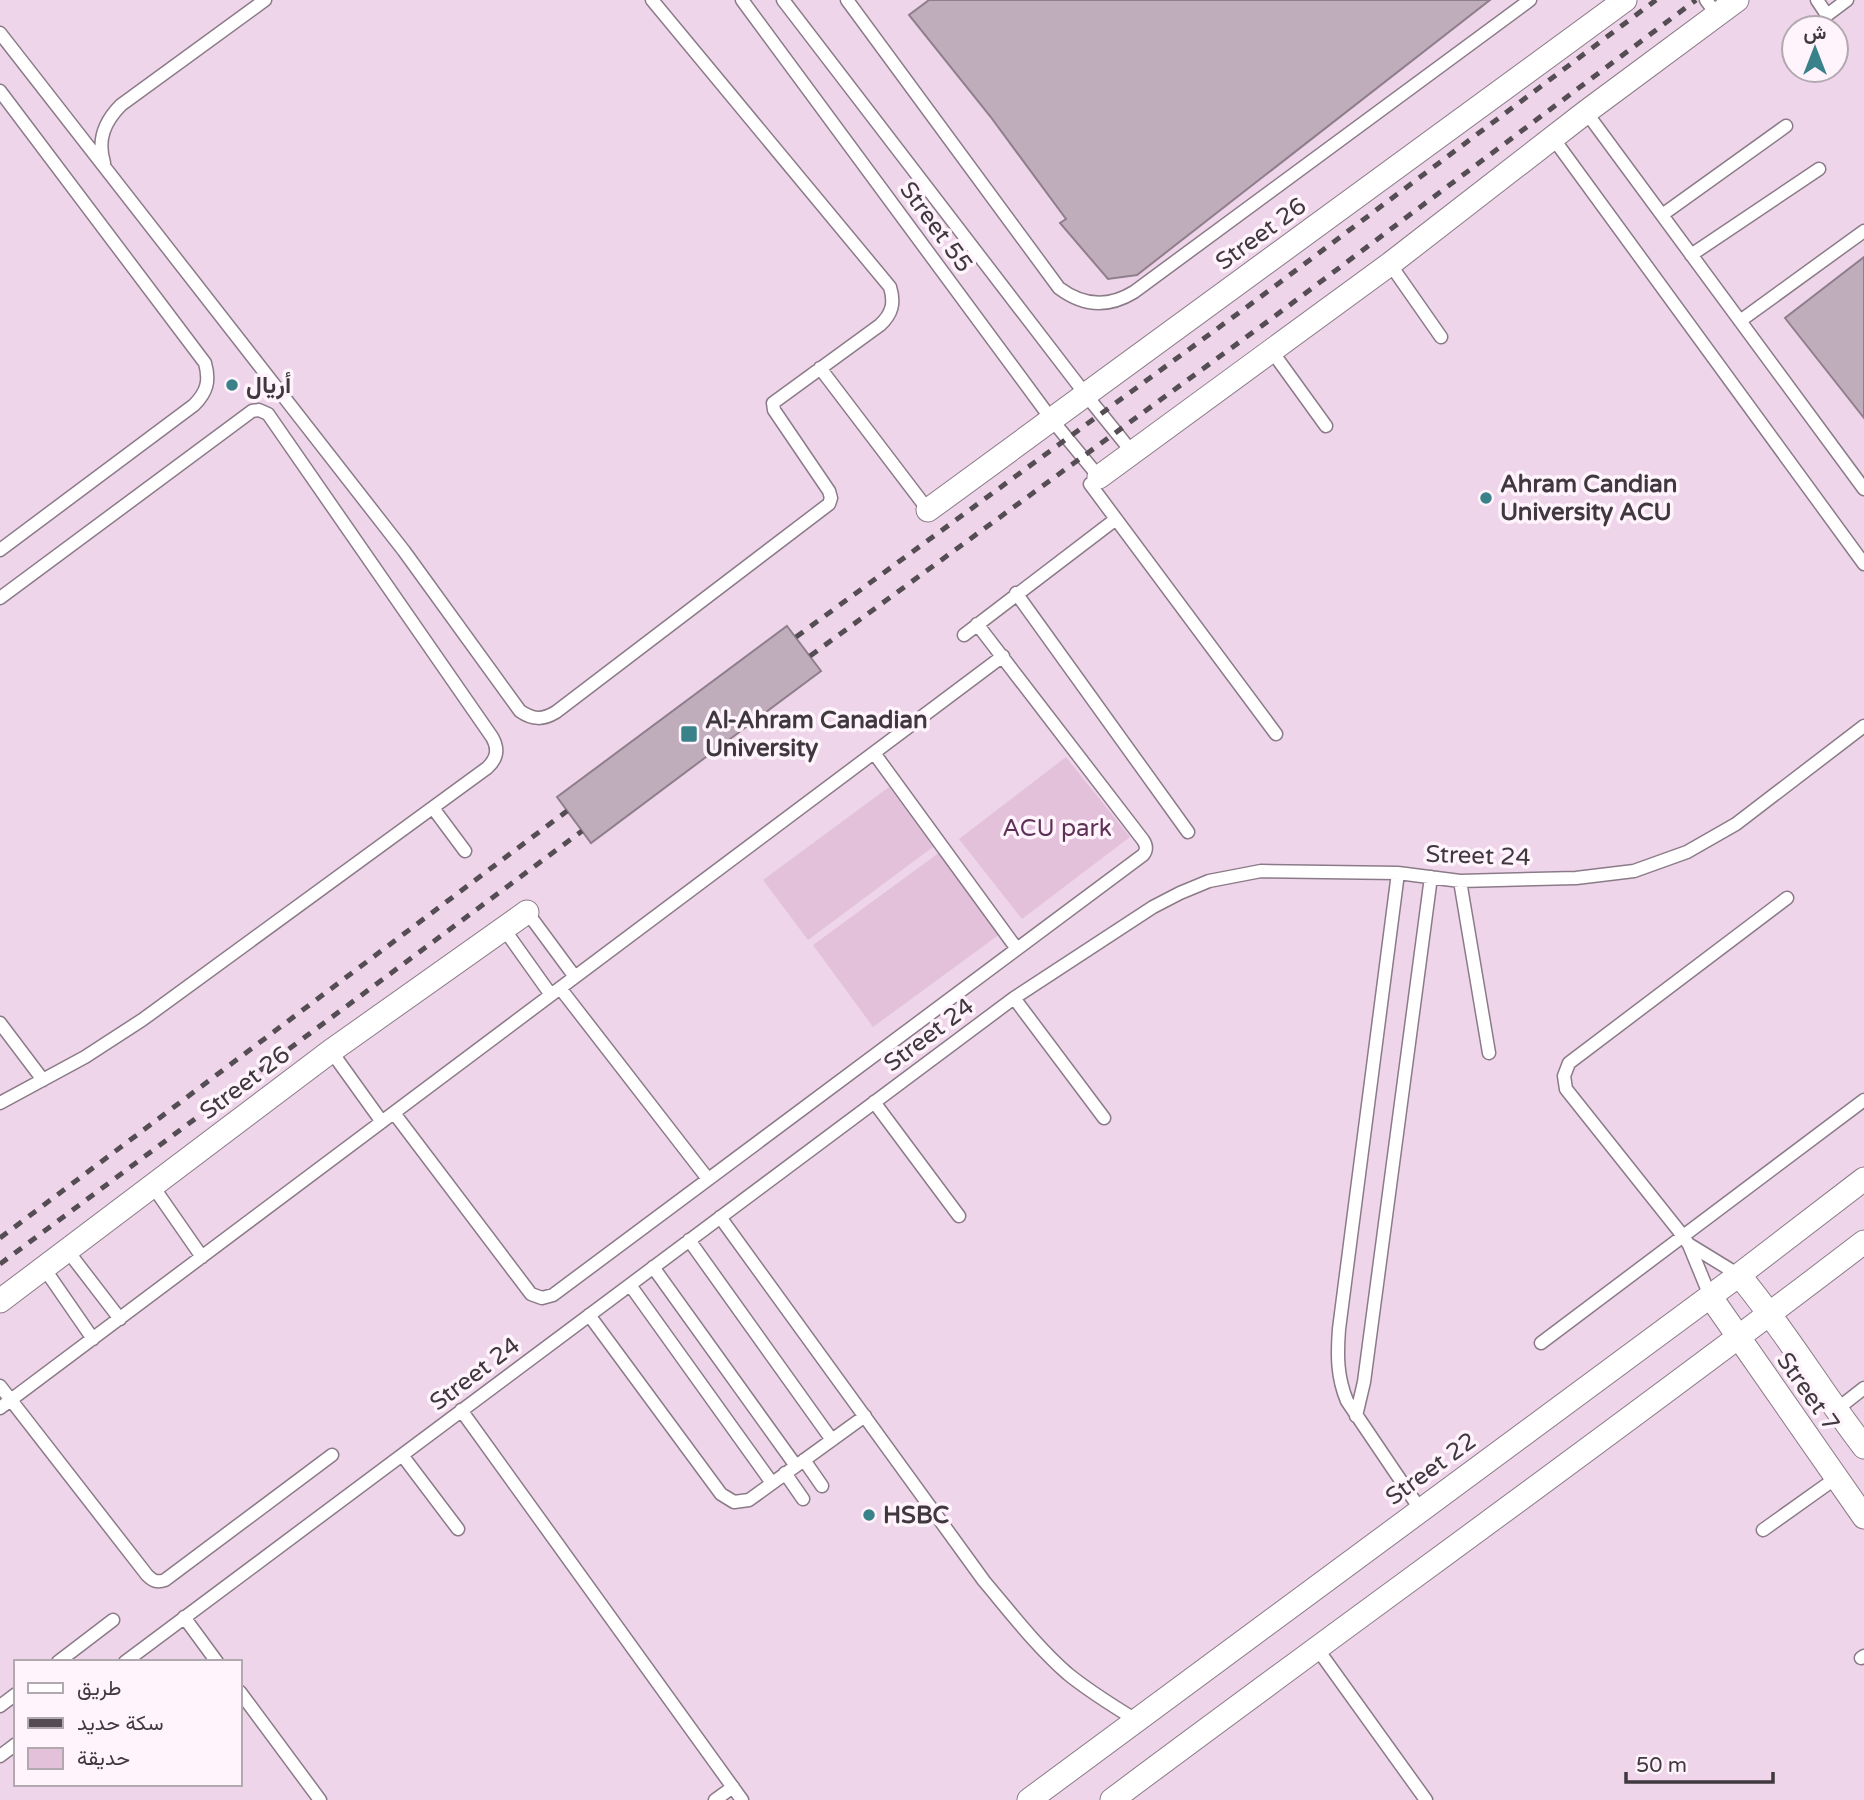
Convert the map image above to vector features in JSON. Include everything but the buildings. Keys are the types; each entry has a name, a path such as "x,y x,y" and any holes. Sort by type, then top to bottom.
{"street":[{"name":"Street 26","path":"928,510 1625,0"},
{"path":"1095,480 1390,264 1586,112 1711,8 1737,0"},
{"name":"Street 26","path":"0,1301 331,1051 527,912"},
{"name":"Street 22","path":"1029,1800 1740,1275 1864,1180"},
{"path":"1112,1800 1316,1647 1739,1339 1864,1242"},
{"name":"Street 7","path":"1740,1275 1771,1313 1864,1447"},
{"name":"Street 7","path":"1710,1296 1864,1517"}],"lane":[{"path":"106,166 101,140 111,115 265,0"},
{"path":"0,33 404,551 520,711 534,718 541,718 556,712 829,504 829,491 773,408 775,401 888,318 892,308 890,287 652,0"},
{"name":"Street 55","path":"783,0 1132,452"},
{"path":"847,0 1059,288 1070,296 1096,304 1123,299 1134,292 1530,0"},
{"path":"1817,0 1827,15 1847,0"},
{"name":"Street 55","path":"749,2 1095,480 1116,519 1276,734"},
{"path":"0,91 205,363 208,386 203,397 194,405 0,550"},
{"path":"1586,112 1864,489"},
{"path":"1662,215 1786,126"},
{"path":"1553,138 1864,564"},
{"path":"1691,255 1819,169"},
{"path":"1740,321 1864,231"},
{"path":"1390,264 1441,337"},
{"path":"1271,350 1326,426"},
{"path":"820,368 928,510"},
{"path":"0,598 251,411 262,410 495,743 496,757 492,764 433,808 142,1020 43,1080 0,1102"},
{"path":"964,635 1116,519"},
{"path":"1016,593 1188,832"},
{"path":"394,1113 524,1286 531,1294 542,1298 552,1295 1143,855 1147,845 977,624"},
{"path":"0,1408 1003,656"},
{"name":"Street 24","path":"131,1660 184,1617 1014,998 1153,907 1209,881 1261,871 1398,873 1460,881 1576,878 1634,872 1687,852 1736,824 1864,726"},
{"path":"874,753 1017,949"},
{"path":"433,808 465,851"},
{"path":"1398,873 1337,1348 1340,1384 1356,1416 1420,1509"},
{"path":"1356,1416 1365,1374 1431,877"},
{"path":"1460,881 1489,1053"},
{"path":"1710,1296 1686,1240 1566,1089 1565,1069 1569,1063 1787,898"},
{"path":"527,912 575,977"},
{"path":"504,929 708,1179"},
{"path":"1014,998 1104,1118"},
{"path":"0,1023 43,1080"},
{"path":"331,1051 382,1122"},
{"path":"1541,1343 1686,1240 1864,1100"},
{"path":"874,1102 959,1216"},
{"path":"152,1185 202,1257"},
{"path":"720,1217 985,1581 1038,1645 1090,1690 1136,1720"},
{"path":"689,1240 832,1440"},
{"path":"1686,1240 1740,1275"},
{"path":"67,1250 120,1319"},
{"path":"653,1267 800,1463 822,1486"},
{"path":"44,1268 93,1339"},
{"path":"630,1285 772,1483"},
{"path":"589,1315 727,1499 741,1502 749,1500 865,1416"},
{"path":"0,1385 147,1575 159,1582 332,1455"},
{"path":"1836,1410 1864,1388"},
{"path":"461,1410 742,1800"},
{"path":"402,1455 458,1529"},
{"path":"785,1474 803,1499"},
{"path":"1763,1531 1836,1478"},
{"path":"184,1617 216,1660"},
{"path":"61,1660 114,1620"},
{"path":"1316,1647 1426,1800"},
{"path":"242,1695 320,1800"},
{"path":"715,1800 733,1787"}],"shaded area":[{"path":"0,0 1864,0 1864,1800 0,1800"}],"green space":[{"name":"ACU park","path":"1066,757 1130,837 1022,919 959,839"},
{"path":"889,787 933,847 808,940 763,880"},
{"path":"940,852 1000,934 873,1027 813,945"}],"railway":[{"path":"796,637 1255,301 1656,0"},
{"path":"810,656 1271,319 1696,0"},
{"path":"0,1238 567,811"},
{"path":"0,1264 582,831"}],"place":[{"name":"أريال","path":"232,385"},
{"name":"Ahram Candian University ACU","path":"1486,498"},
{"name":"Al-Ahram Canadian University","path":"689,734"},
{"name":"HSBC","path":"869,1515"}]}
